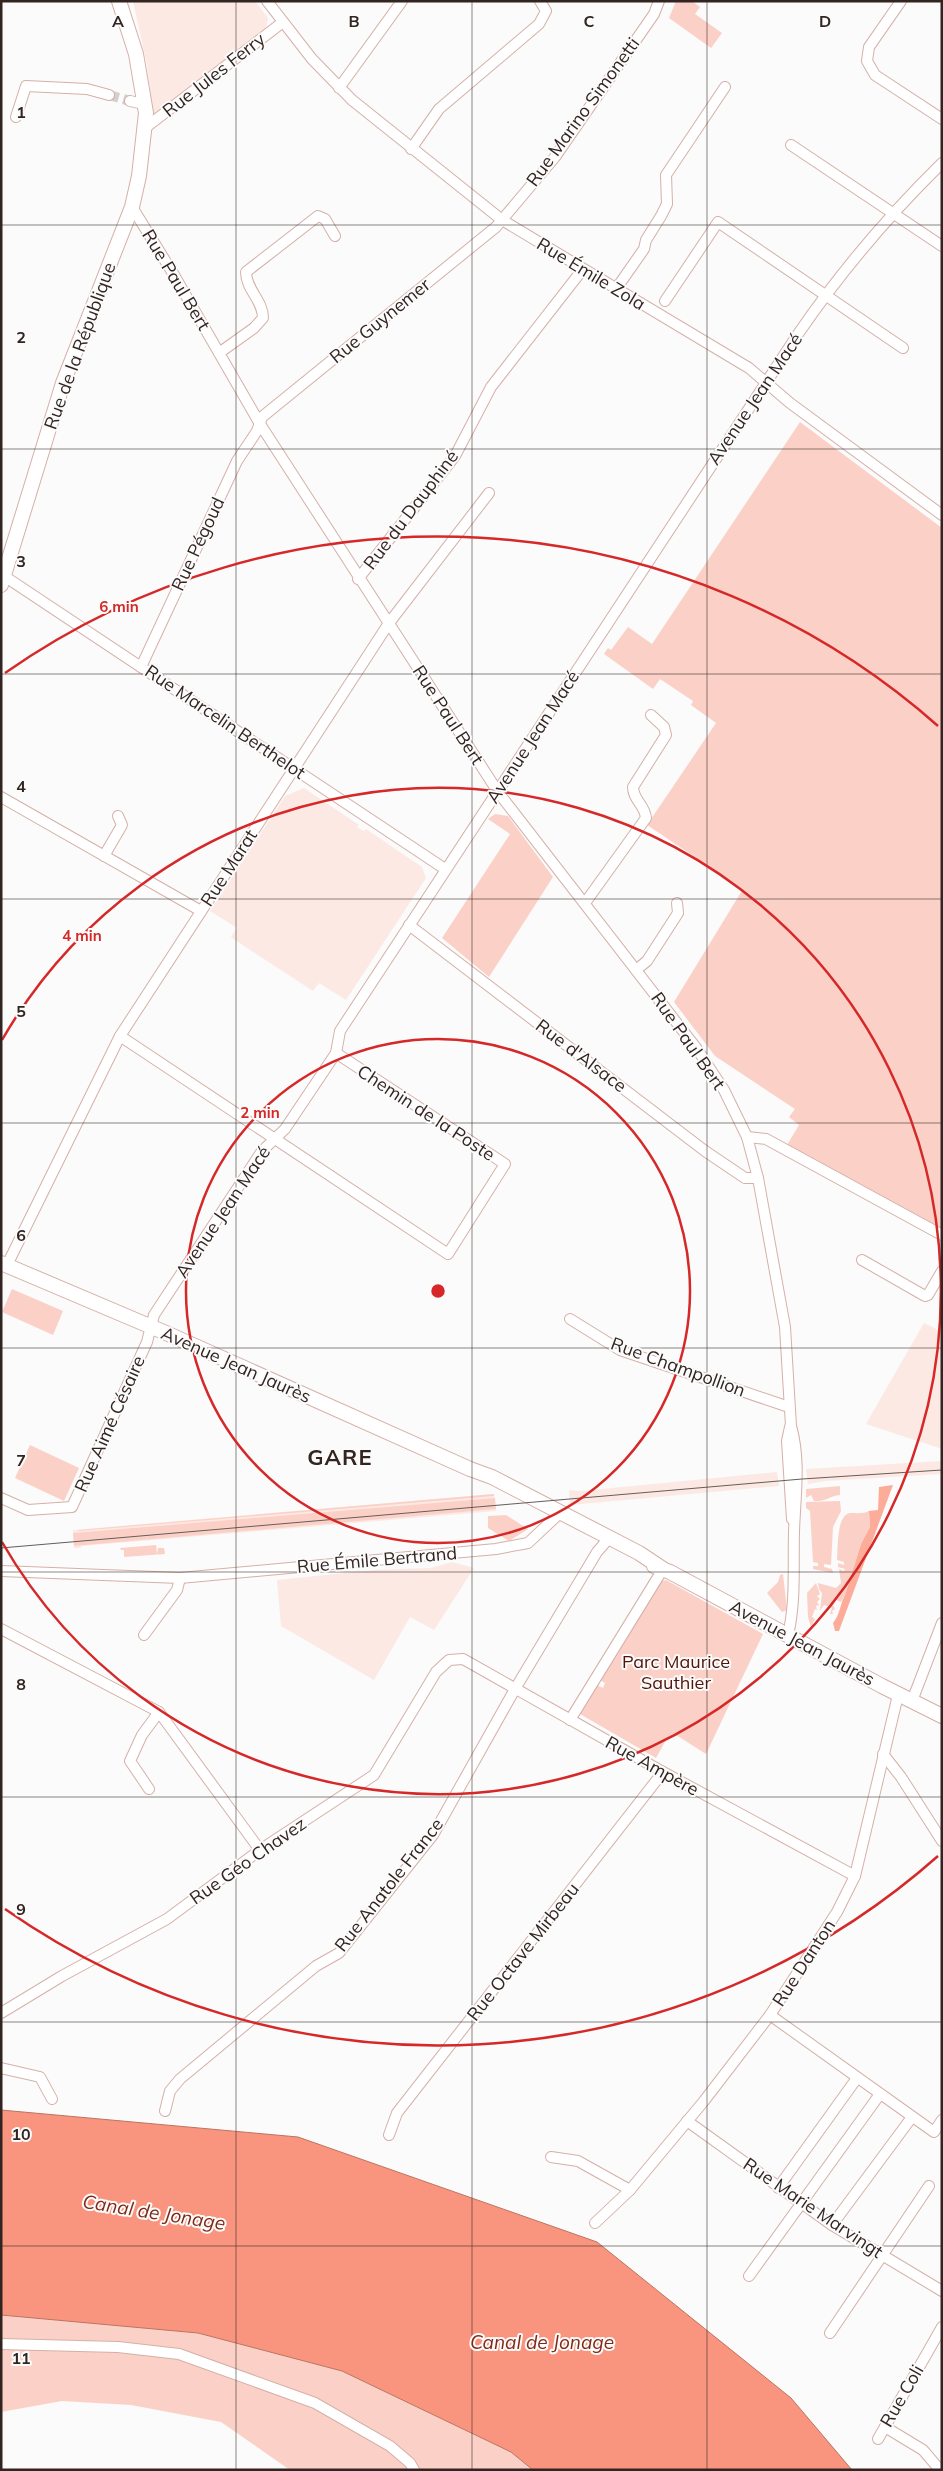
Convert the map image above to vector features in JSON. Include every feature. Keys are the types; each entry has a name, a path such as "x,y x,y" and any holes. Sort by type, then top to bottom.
{"main road":[{"name":"Rue de la République","path":"2,578 63,383 132,207 139,176 145,128 144,104 136,54 119,1"},
{"name":"Avenue Jean Jaurès","path":"4,1264 470,1469 788,1635 898,1695 942,1716"}],"street":[{"name":"Rue Émile Zola","path":"267,1 312,58 339,88 411,149 502,220 749,368 790,403 942,515"},
{"path":"339,88 402,1"},
{"path":"411,149 439,109 539,24 546,11 540,1"},
{"name":"Rue Marino Simonetti","path":"502,220 555,157 654,14 659,1"},
{"path":"901,1 869,47 867,61 875,75 942,119"},
{"name":"Rue Jules Ferry","path":"145,128 283,22"},
{"path":"16,117 26,86 87,89 109,95"},
{"path":"616,289 644,249 646,240 666,204 666,174 724,87"},
{"path":"130,101 144,104"},
{"path":"792,145 942,246"},
{"name":"Avenue Jean Macé","path":"150,1327 154,1315 262,1151 285,1129 336,1053 340,1031 825,295 893,214 942,163"},
{"name":"Rue Paul Bert","path":"132,207 260,424 358,579 389,623 498,792 698,1049 724,1090 747,1137 758,1178 785,1327 790,1426 787,1441 790,1506 794,1530 794,1609 788,1635"},
{"path":"219,352 254,328 263,318 263,311 246,283 246,272 318,216 325,220 335,236"},
{"name":"Rue Guynemer","path":"260,424 262,417 502,220"},
{"path":"665,301 718,222 903,348"},
{"name":"Rue du Dauphiné","path":"358,579 455,456 491,387 583,269"},
{"name":"Rue Pégoud","path":"141,667 237,461 260,424"},
{"name":"Rue Marat","path":"4,1264 120,1036 389,623 489,493"},
{"name":"Rue Marcelin Berthelot","path":"2,578 141,667 445,869"},
{"path":"586,903 646,818 646,810 635,798 633,787 666,735 664,727 651,715"},
{"path":"1,797 201,911"},
{"path":"104,856 122,826 118,816"},
{"path":"636,970 648,960 678,913 678,904"},
{"name":"Rue d'Alsace","path":"409,925 706,1151 745,1178 758,1178"},
{"path":"120,1036 276,1138"},
{"name":"Chemin de la Poste","path":"276,1138 448,1254 505,1164 336,1053"},
{"path":"747,1137 766,1139 942,1236"},
{"path":"862,1260 925,1296 928,1295 942,1271"},
{"name":"Rue Champollion","path":"570,1319 620,1350 789,1407"},
{"name":"Rue Aimé Césaire","path":"1,1498 28,1510 72,1507 147,1342 150,1327"},
{"name":"Rue Émile Bertrand","path":"1,1571 180,1578 496,1549 528,1544 557,1516"},
{"name":"Rue Anatole France","path":"165,2111 170,2091 186,2073 316,1966 339,1953 433,1835 515,1689 606,1541"},
{"path":"570,1720 663,1569"},
{"path":"144,1635 177,1590 180,1578"},
{"path":"912,1702 942,1623"},
{"path":"1,1629 159,1712 260,1850"},
{"name":"Rue Ampère","path":"450,1660 463,1659 663,1772 855,1876"},
{"name":"Rue Géo Chavez","path":"1,2013 62,1976 167,1919 260,1850 374,1775 436,1672 450,1660"},
{"name":"Rue Danton","path":"596,2222 630,2190 770,2015 837,1912 855,1876 898,1695"},
{"path":"150,1790 130,1761 142,1735 159,1712"},
{"path":"884,1754 901,1777 942,1842"},
{"name":"Rue Octave Mirbeau","path":"389,2135 397,2113 663,1772"},
{"path":"770,2015 934,2132 942,2120"},
{"path":"1,2068 40,2077 52,2099"},
{"path":"778,2188 857,2078"},
{"path":"749,2276 880,2094"},
{"path":"832,2225 912,2117"},
{"name":"Rue Marie Marvingt","path":"687,2121 800,2204 942,2291"},
{"path":"550,2157 578,2161 630,2190"},
{"path":"830,2334 929,2186"},
{"name":"Rue Coli","path":"878,2439 942,2328"},
{"path":"1,2344 118,2347 179,2354 314,2403 390,2446 410,2463 414,2470"},
{"path":"885,2427 923,2450 940,2470"}],"shaded area":[{"path":"133,1 255,1 268,18 266,29 153,115 147,65"},
{"path":"304,788 359,825 357,827 364,831 366,829 422,867 426,878 346,1000 319,983 313,991 238,942 231,937 237,928 210,911 285,796"},
{"path":"924,1323 942,1332 942,1449 866,1424"},
{"path":"942,1461 942,1474 826,1481 808,1484 806,1469"},
{"path":"777,1472 779,1486 570,1505 569,1490 581,1491"},
{"path":"893,1485 839,1631 835,1631 833,1623 845,1595 861,1544 870,1527 869,1511 878,1510 879,1487"},
{"path":"494,1494 496,1511 74,1548 73,1530"},
{"path":"452,1562 474,1568 434,1630 410,1617 374,1680 281,1626 277,1580 374,1570 431,1568"}],"green space":[{"path":"676,1 692,1 700,7 695,14 722,33 711,48 669,18"},
{"path":"800,422 942,528 942,1230 787,1145 799,1125 789,1117 795,1109 715,1056 674,1002 743,889 647,825 716,723 691,705 693,701 660,679 653,689 604,654 608,648 611,650 628,627 652,644"},
{"path":"495,814 508,816 553,877 489,977 442,938 510,834 488,819"},
{"path":"12,1289 63,1311 53,1335 2,1312"},
{"path":"30,1445 79,1468 64,1501 15,1478"},
{"path":"840,1486 840,1495 818,1501 814,1501 811,1495 806,1498 806,1489"},
{"path":"494,1494 494,1496 78,1531 79,1530"},
{"path":"495,1498 496,1509 74,1546 73,1533"},
{"path":"840,1501 841,1511 833,1527 831,1565 824,1564 824,1567 832,1569 833,1573 813,1569 813,1566 818,1566 818,1563 813,1562 810,1511 806,1508 806,1502"},
{"path":"869,1511 870,1527 861,1544 845,1595 841,1602 836,1600 833,1605 835,1609 832,1611 833,1614 830,1614 832,1608 824,1605 820,1611 822,1593 818,1583 836,1588 841,1583 839,1569 844,1571 845,1569 838,1567 838,1563 844,1565 844,1562 837,1560 840,1525 846,1515"},
{"path":"506,1515 528,1529 509,1541 488,1528 488,1516"},
{"path":"156,1545 157,1554 158,1548 164,1548 165,1554 124,1557 124,1550 120,1548"},
{"path":"783,1574 787,1610 782,1612 767,1593 778,1582 780,1575"},
{"name":"Parc Maurice Sauthier","path":"666,1580 763,1634 706,1754 676,1735 666,1740 656,1758 580,1714 597,1685 603,1688 605,1683 600,1680 662,1581"},
{"path":"816,1583 820,1594 817,1596 820,1599 817,1602 819,1605 816,1606 817,1610 815,1609 812,1617 815,1619 811,1627 808,1617 807,1593"},
{"path":"1,2315 198,2333 342,2371 511,2452 533,2470 290,2470 221,2422 131,2405 62,2401 1,2412"}],"water":[{"name":"Canal de Jonage","path":"1,2110 298,2137 597,2242 791,2398 852,2470 533,2470 511,2452 342,2371 198,2333 1,2315"}],"tunnel":[{"path":"109,95 130,101"}],"tram line":[{"path":"1,1548 802,1479 942,1470"}],"district":[{"name":"GARE","path":"340,1457"}]}
